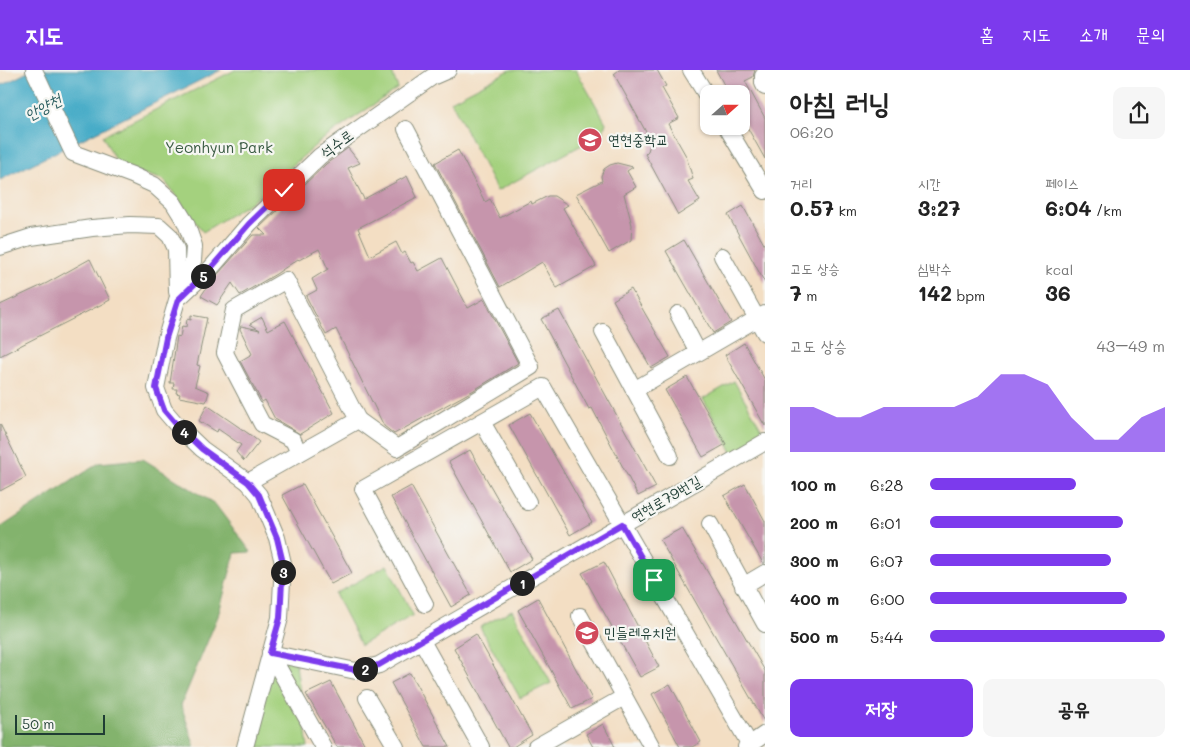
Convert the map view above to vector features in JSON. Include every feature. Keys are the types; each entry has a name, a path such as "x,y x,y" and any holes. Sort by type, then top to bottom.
{"street":[{"path":"34,70 72,153 154,185 173,202 186,223 194,246 193,261 166,338 156,388 164,410 176,424 202,449 248,482 259,495 277,538 283,563 280,618 245,747"},
{"name":"석수로","path":"178,300 211,268 249,224 320,156 432,77 448,70"},
{"path":"692,70 701,85"},
{"path":"765,74 763,76 765,87"},
{"path":"299,453 293,440 262,424 225,352 234,310 286,280 358,420 397,448 531,367 406,129"},
{"path":"731,135 765,191"},
{"path":"0,247 31,237 84,230 130,225 159,226 170,236 176,249 178,300"},
{"path":"722,256 761,316 765,333"},
{"path":"678,314 698,352"},
{"path":"634,390 761,316"},
{"path":"603,332 670,456"},
{"path":"425,604 363,489 543,387 748,746 765,734"},
{"path":"248,482 358,420"},
{"path":"482,422 528,502"},
{"name":"연현로79번길","path":"270,653 356,670 379,665 765,442"},
{"path":"710,524 765,624"},
{"path":"743,586 765,573"},
{"path":"580,616 652,747"},
{"path":"422,641 481,747"},
{"path":"270,653 323,747"},
{"path":"536,747 624,696"},
{"path":"367,698 396,747"}],"green space":[{"name":"Yeonhyun Park","path":"235,70 391,70 398,88 319,142 254,200 203,232 164,180 118,166 103,136"},
{"path":"510,70 576,70 606,123 602,134 497,191 451,101"},
{"path":"734,381 765,435 733,454 703,399"},
{"path":"143,459 215,504 251,552 235,553 218,616 181,705 195,747 0,747 0,528 99,463"},
{"path":"387,565 413,615 361,645 335,594"},
{"path":"512,610 551,683 520,698 480,627"},
{"path":"270,653 295,658 308,747 245,747"}],"water":[{"name":"안양천","path":"32,70 221,70 0,180 0,86"}],"building":[{"path":"619,70 657,70 666,86 662,88 679,118 668,124 686,156 693,179 688,181 700,201 678,215 645,154 651,141 614,74"},
{"path":"716,70 755,70 753,77 745,81 747,85 724,85"},
{"path":"750,90 765,118 765,159 750,132"},
{"path":"348,148 360,163 348,168 364,199 407,176 417,197 358,228 370,256 396,242 402,254 405,252 418,271 442,258 468,308 484,299 518,363 474,390 394,434 384,426 336,329 326,335 306,296 317,290 312,279 328,269 319,249 298,259 240,295 232,283 217,305 201,296 209,284 253,235 266,235 259,228 326,164"},
{"path":"458,150 485,202 490,199 500,218 531,201 532,204 548,196 554,196 568,205 563,208 596,266 557,288 542,262 500,287 435,163"},
{"path":"617,163 633,167 627,171 636,187 624,194 632,225 631,240 609,253 576,194 602,181 601,176 604,169"},
{"path":"743,206 765,246 765,283 728,215"},
{"path":"684,240 731,322 713,333 666,251"},
{"path":"90,259 110,300 0,356 0,305 47,283"},
{"path":"631,289 670,357 651,368 613,300"},
{"path":"559,310 656,487 638,496 592,408 589,409 541,319"},
{"path":"191,315 207,318 197,365 200,366 195,386 209,392 206,402 179,397 180,394 176,393 177,389 173,389 174,383 170,383 177,336 180,337 182,326 186,327 187,319 191,320"},
{"path":"262,317 268,330 285,321 334,413 300,434 275,419 265,400 262,402 240,361 252,354 240,329 241,326 260,330 250,324"},
{"path":"744,343 765,380 765,426 725,355"},
{"path":"687,377 726,444 703,457 665,390"},
{"path":"207,405 259,442 244,461 236,452 241,445 218,429 217,432 199,421"},
{"path":"530,413 592,522 570,535 509,425"},
{"path":"0,424 26,477 0,491"},
{"path":"470,450 532,559 510,572 449,462"},
{"path":"303,484 352,573 331,584 282,495"},
{"path":"745,484 765,521 765,563 763,563 724,496"},
{"path":"411,486 471,595 451,607 391,497"},
{"path":"682,528 765,671 765,723 660,540"},
{"path":"604,562 659,667 640,677 582,573"},
{"path":"538,598 592,699 572,709 518,610"},
{"path":"476,634 532,735 513,747 508,747 454,648"},
{"path":"410,673 450,747 426,747 391,683"},
{"path":"331,682 366,747 337,747 306,694"},
{"path":"670,684 701,742 692,747 680,747 652,694"},
{"path":"603,724 615,747 593,747 586,734"}],"place":[{"name":"연현중학교","path":"590,140"},
{"name":"민들레유치원","path":"587,633"}],"route":[{"path":"284,190 249,224 211,268 178,300 166,338 156,388 164,410 176,424 202,449 248,482 259,495 277,538 283,563 280,618 270,653 356,670 379,665 622,524 654,580"}]}
